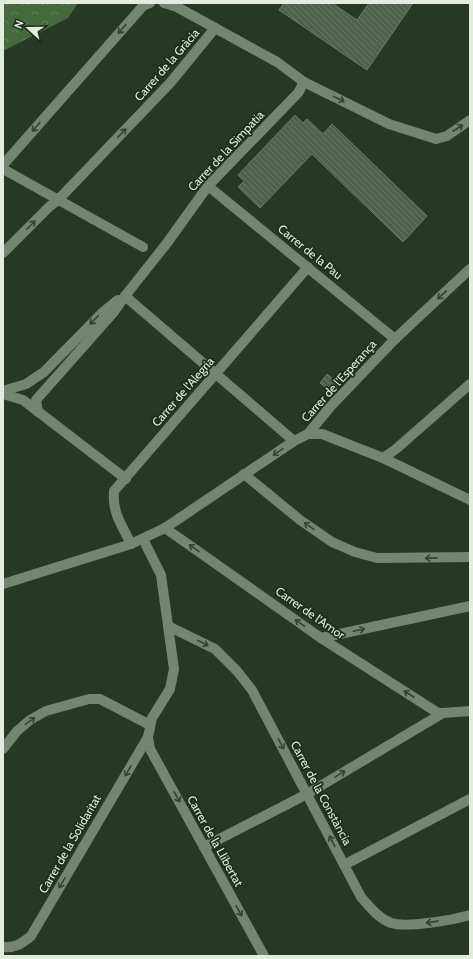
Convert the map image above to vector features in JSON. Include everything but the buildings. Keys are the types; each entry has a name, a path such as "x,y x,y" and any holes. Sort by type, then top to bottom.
{"street":[{"path":"3,165 143,6 150,3"},
{"path":"164,3 177,6 215,28"},
{"name":"Carrer de la Gràcia","path":"3,253 50,206 58,200 171,82 215,28 277,62 304,82 390,124 436,138 447,136 470,120"},
{"name":"Carrer de la Simpatia","path":"38,412 36,400 113,313 124,296 167,243 208,186 298,92 304,82"},
{"path":"3,169 143,247"},
{"name":"Carrer de la Pau","path":"208,186 395,339"},
{"name":"Carrer de l'Alegria","path":"131,544 115,513 113,502 114,491 217,374 308,267"},
{"name":"Carrer de l'Esperança","path":"3,584 143,539 165,528 294,441 308,434 330,407 395,339 470,269"},
{"path":"124,296 294,441"},
{"name":"Carrer de la Simpatia","path":"3,393 26,384 44,372 102,313 124,296"},
{"path":"383,458 396,449 470,384"},
{"path":"3,393 23,400 126,479"},
{"path":"308,434 322,434 383,458 470,500"},
{"path":"244,474 306,524 332,542 355,552 377,558 470,557"},
{"name":"Carrer de l'Amor","path":"165,528 321,638 438,713 443,713"},
{"path":"143,539 161,576 174,669 170,689 152,718 148,737"},
{"path":"321,638 470,606"},
{"name":"Carrer de la Constància","path":"168,626 215,649 237,670 252,690 361,897 374,912 391,923 411,925 461,918 470,915"},
{"path":"3,749 17,731 30,720 46,710 89,699 100,700 150,725"},
{"path":"204,847 307,794 443,713 470,711"},
{"name":"Carrer de la Llibertat","path":"148,737 150,749 264,956"},
{"name":"Carrer de la Solidaritat","path":"3,947 13,947 23,943 32,936 148,737"},
{"path":"344,865 470,799"}],"green space":[{"path":"3,3 78,3 68,18 3,51"}]}
